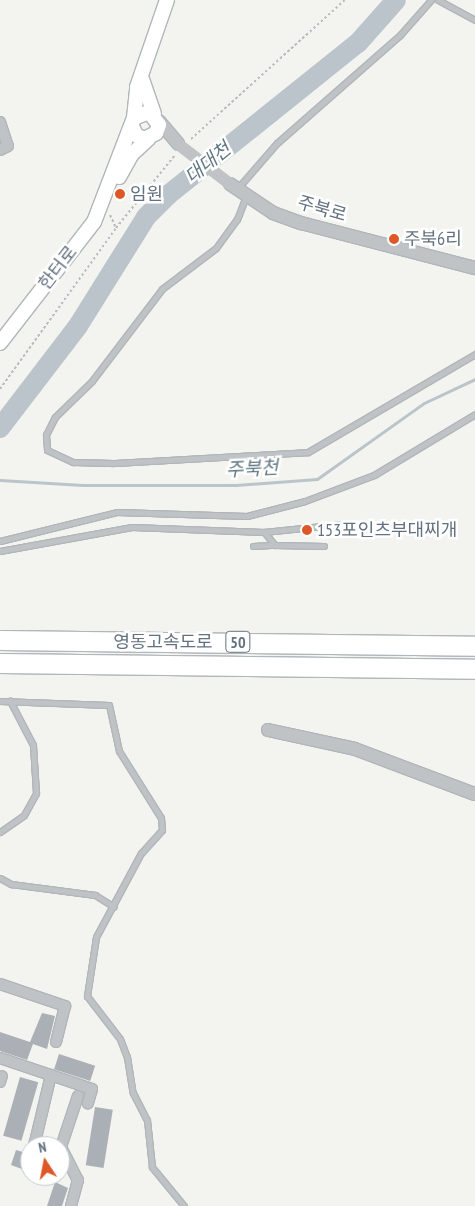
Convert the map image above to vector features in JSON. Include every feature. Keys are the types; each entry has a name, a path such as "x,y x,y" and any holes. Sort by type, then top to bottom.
{"highway":[{"name":"영동고속도로","path":"0,640 475,646"},
{"name":"영동고속도로","path":"0,663 475,670"}],"main road":[{"name":"한터로","path":"0,343 94,222 109,190 133,122 138,87 167,0"},
{"path":"142,79 157,117 151,137 136,135 133,122 145,111 157,117"},
{"name":"한터로","path":"109,190 132,154 151,137"}],"street":[{"name":"주북로","path":"157,117 181,146 273,213 301,223 475,268"},
{"path":"0,122 8,146 0,150"},
{"name":"주북로","path":"151,137 181,146"},
{"path":"268,730 355,749 475,794"},
{"path":"0,984 65,1006 56,1042"},
{"path":"0,1058 92,1089 88,1102"},
{"path":"36,1136 50,1075"},
{"path":"66,1136 78,1096"},
{"path":"70,1166 78,1180 71,1206"}],"lane":[{"path":"432,0 400,35 277,143 238,189 237,219 216,248 162,289 92,381 55,417 46,435 47,450 73,462 112,463 308,452 475,354"},
{"path":"438,0 475,20"},
{"path":"0,541 117,512 247,516 305,501 374,475 475,414"},
{"path":"0,551 132,527 264,532 342,524"},
{"path":"264,532 275,545"},
{"path":"253,546 324,546"},
{"path":"0,701 101,703 112,708 119,751 161,818 162,830 141,853 114,907 96,937 87,996 120,1038 128,1057 133,1093 147,1120 152,1167 184,1206"},
{"path":"0,832 24,815 36,793 33,745 10,701"},
{"path":"0,878 11,884 95,895 114,907"}],"path":[{"path":"0,390 116,228 181,146 345,0"}],"building":[{"path":"42,1013 55,1016 47,1049 33,1044 27,1060 0,1051 0,1032 30,1042"},
{"path":"59,1054 95,1066 90,1081 54,1069"},
{"path":"20,1077 38,1082 20,1140 3,1136"},
{"path":"95,1107 113,1110 104,1168 86,1165"},
{"path":"16,1150 20,1151 20,1168 11,1165"},
{"path":"54,1186 68,1188 62,1206 47,1206"}],"waterway":[{"name":"대대천","path":"0,428 78,326 146,217 168,195 358,43 396,0"},
{"name":"주북천","path":"0,480 83,485 236,485 317,479 424,403 475,379"}],"place":[{"name":"임원","path":"120,194"},
{"name":"주북6리","path":"394,239"},
{"name":"153포인츠부대찌개","path":"307,530"}]}
